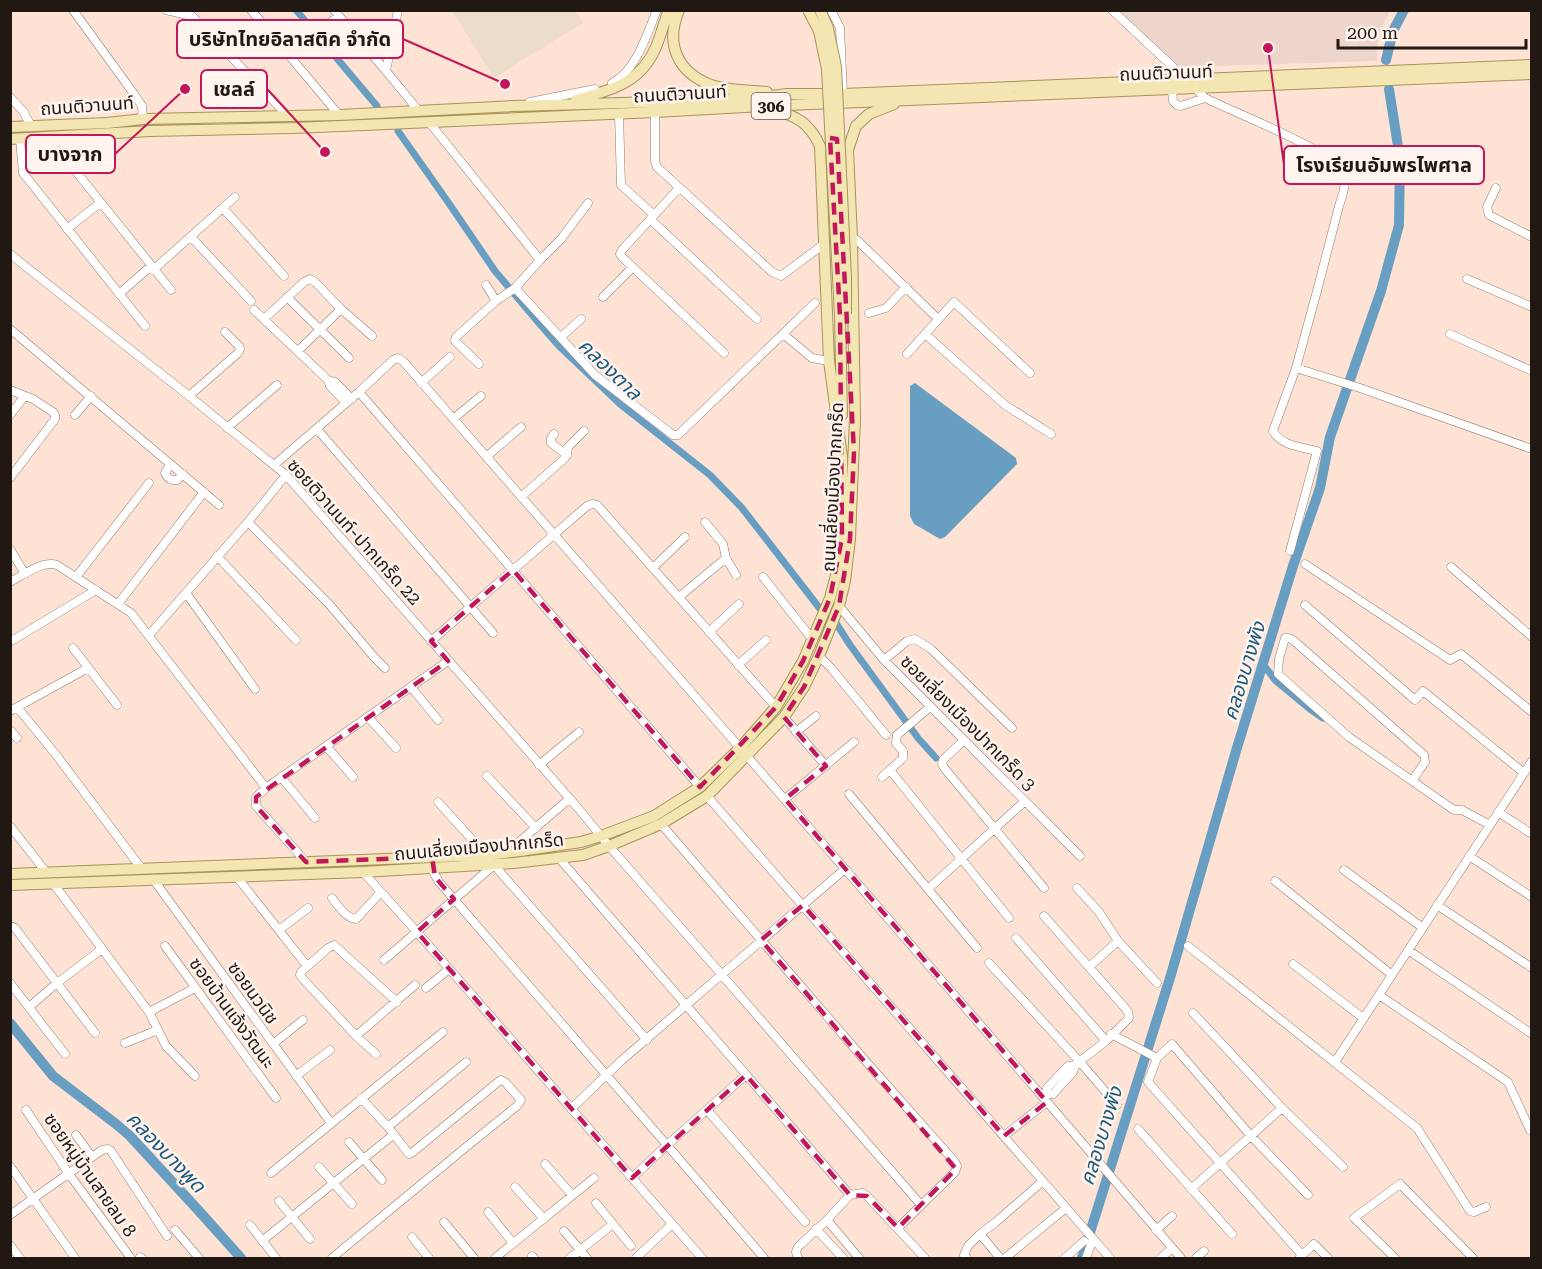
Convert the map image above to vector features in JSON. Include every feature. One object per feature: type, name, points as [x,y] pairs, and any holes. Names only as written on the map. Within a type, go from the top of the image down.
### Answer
[{"type":"main road","points":[[558,105],[614,89],[637,75],[646,65],[655,48],[669,10]]},
{"type":"main road","points":[[679,10],[672,31],[672,42],[686,70],[711,85],[787,94]]},
{"type":"main road","points":[[808,10],[819,31],[827,69],[854,452]]},
{"type":"main road","points":[[820,10],[828,28],[836,67],[846,278],[843,315],[842,458]]},
{"type":"main road","name":"ถนนติวานนท์","points":[[15,139],[150,131],[294,128],[901,101],[1532,64]]},
{"type":"main road","name":"ถนนติวานนท์","points":[[10,127],[143,119],[339,115],[514,106],[756,98],[787,94],[1174,85],[1195,88],[1532,74]]},
{"type":"main road","name":"ถนนเลี่ยงเมืองปากเกร็ด","points":[[10,885],[363,872],[494,865],[583,855],[662,824],[703,791],[783,717],[804,687],[839,606],[845,581],[850,538],[855,418],[848,150],[856,126],[869,114],[901,101]]},
{"type":"main road","points":[[763,106],[799,119],[816,136],[820,146],[824,141],[833,137],[842,142],[849,156]]},
{"type":"main road","name":"ถนนเลี่ยงเมืองปากเกร็ด","points":[[743,752],[776,707],[813,640],[830,598],[842,538],[842,458],[830,361],[820,146]]},
{"type":"main road","name":"ถนนเลี่ยงเมืองปากเกร็ด","points":[[10,873],[502,854],[581,842],[601,836],[654,816],[703,791]]},
{"type":"street","points":[[73,10],[142,106],[143,119]]},
{"type":"street","points":[[165,10],[192,16],[288,116]]},
{"type":"street","points":[[251,10],[339,115]]},
{"type":"street","points":[[386,71],[398,10]]},
{"type":"street","points":[[514,106],[588,91],[619,80],[634,62],[657,10]]},
{"type":"street","points":[[831,10],[840,28],[843,94]]},
{"type":"street","points":[[1112,10],[1173,67],[1173,101],[1177,105],[1205,98]]},
{"type":"street","points":[[328,24],[337,13],[418,110]]},
{"type":"street","points":[[1195,88],[1205,98],[1312,148],[1338,163],[1344,173],[1344,193],[1296,368],[1273,431],[1275,436],[1285,442],[1317,451],[1290,551]]},
{"type":"street","points":[[10,97],[23,111],[31,126]]},
{"type":"street","points":[[655,112],[656,164],[679,188],[772,272],[781,276],[824,244]]},
{"type":"street","points":[[619,114],[621,185],[757,319]]},
{"type":"street","points":[[429,122],[540,260]]},
{"type":"street","points":[[70,136],[71,163],[74,169],[171,290]]},
{"type":"street","points":[[15,139],[23,173],[145,326]]},
{"type":"street","points":[[679,188],[620,254],[724,353]]},
{"type":"street","points":[[1496,188],[1487,207],[1489,214],[1532,237]]},
{"type":"street","points":[[119,294],[191,237],[235,197]]},
{"type":"street","points":[[68,229],[100,203]]},
{"type":"street","points":[[479,364],[455,341],[456,337],[496,301],[514,289],[561,239],[588,203]]},
{"type":"street","points":[[223,208],[284,276]]},
{"type":"street","points":[[191,237],[264,319],[328,380],[330,386],[349,401]]},
{"type":"street","points":[[852,239],[857,240],[938,319]]},
{"type":"street","name":"ซอยติวานนท์-ปากเกร็ด 22","points":[[10,254],[286,475],[921,1205]]},
{"type":"street","points":[[603,297],[633,267]]},
{"type":"street","points":[[264,319],[310,279],[372,336]]},
{"type":"street","points":[[1467,279],[1532,307]]},
{"type":"street","points":[[486,285],[496,301]]},
{"type":"street","points":[[869,313],[886,308],[906,287]]},
{"type":"street","points":[[514,289],[594,375],[673,435],[681,434],[815,303]]},
{"type":"street","points":[[287,297],[349,358]]},
{"type":"street","points":[[907,354],[952,303],[956,303],[1030,373]]},
{"type":"street","points":[[298,351],[341,309]]},
{"type":"street","points":[[561,337],[581,319]]},
{"type":"street","points":[[10,329],[219,505]]},
{"type":"street","points":[[189,396],[238,353],[239,346],[225,332]]},
{"type":"street","points":[[783,334],[812,358],[830,361]]},
{"type":"street","points":[[925,334],[1005,405],[1051,434]]},
{"type":"street","points":[[1450,334],[1532,371]]},
{"type":"street","points":[[421,382],[450,357]]},
{"type":"street","points":[[274,465],[393,360],[398,358],[403,361],[1045,1097],[1181,1258]]},
{"type":"street","points":[[1296,368],[1360,388],[1532,449]]},
{"type":"street","points":[[227,428],[277,385]]},
{"type":"street","points":[[10,390],[33,399],[55,415],[55,419],[10,478]]},
{"type":"street","points":[[359,392],[1110,1258]]},
{"type":"street","points":[[10,415],[24,396]]},
{"type":"street","points":[[75,415],[91,396]]},
{"type":"street","points":[[453,420],[482,396]]},
{"type":"street","points":[[486,457],[521,428]]},
{"type":"street","points":[[317,429],[493,633]]},
{"type":"street","points":[[521,497],[564,459],[568,447],[584,431]]},
{"type":"street","points":[[554,434],[551,443],[567,455]]},
{"type":"street","points":[[170,464],[166,470],[166,476],[174,481],[183,474]]},
{"type":"street","points":[[149,635],[286,475]]},
{"type":"street","points":[[76,577],[149,483]]},
{"type":"street","points":[[118,604],[204,492]]},
{"type":"street","points":[[431,641],[587,506],[597,505],[776,707]]},
{"type":"street","points":[[248,522],[329,604],[385,668]]},
{"type":"street","points":[[705,522],[723,544],[726,558],[736,574]]},
{"type":"street","points":[[653,568],[685,537]]},
{"type":"street","points":[[10,549],[25,574]]},
{"type":"street","points":[[217,556],[296,640]]},
{"type":"street","points":[[678,597],[726,558]]},
{"type":"street","points":[[10,582],[51,563],[131,612],[266,788]]},
{"type":"street","points":[[1305,564],[1450,660],[1461,654],[1532,712]]},
{"type":"street","points":[[1451,567],[1532,637]]},
{"type":"street","points":[[763,578],[813,640]]},
{"type":"street","points":[[10,640],[96,590]]},
{"type":"street","points":[[186,593],[255,689]]},
{"type":"street","points":[[710,632],[739,604]]},
{"type":"street","points":[[1305,605],[1415,700],[1423,691],[1528,768],[1335,1062]]},
{"type":"street","name":"ซอยเลี่ยงเมืองปากเกร็ด 3","points":[[839,606],[884,660],[1080,856]]},
{"type":"street","points":[[1412,781],[1425,762],[1424,755],[1293,640],[1285,638],[1279,659],[1278,674],[1349,737],[1412,781],[1454,810],[1462,810],[1490,825]]},
{"type":"street","points":[[884,660],[907,641],[915,639],[931,649],[1012,728]]},
{"type":"street","points":[[738,665],[766,640]]},
{"type":"street","points":[[73,648],[117,705]]},
{"type":"street","points":[[819,656],[886,735]]},
{"type":"street","points":[[306,862],[256,806],[256,797],[281,777],[448,661]]},
{"type":"street","points":[[88,668],[14,709],[57,756],[141,868]]},
{"type":"street","points":[[411,687],[438,720]]},
{"type":"street","points":[[882,777],[901,761],[904,755],[896,743],[897,735],[930,707]]},
{"type":"street","points":[[796,732],[816,716]]},
{"type":"street","points":[[368,717],[396,748]]},
{"type":"street","points":[[783,717],[826,766]]},
{"type":"street","points":[[10,730],[17,738]]},
{"type":"street","points":[[539,765],[579,732]]},
{"type":"street","points":[[963,740],[943,760],[942,764],[1044,888]]},
{"type":"street","points":[[785,799],[854,742]]},
{"type":"street","points":[[326,746],[353,777]]},
{"type":"street","points":[[890,771],[1009,918]]},
{"type":"street","points":[[487,776],[536,828]]},
{"type":"street","points":[[281,777],[315,818]]},
{"type":"street","points":[[849,794],[977,948]]},
{"type":"street","points":[[519,842],[569,799]]},
{"type":"street","points":[[928,889],[1025,801]]},
{"type":"street","points":[[438,802],[486,855]]},
{"type":"street","points":[[1498,812],[1532,834]]},
{"type":"street","points":[[662,824],[955,1162],[957,1166],[955,1172],[898,1228]]},
{"type":"street","points":[[10,826],[46,872]]},
{"type":"street","points":[[1469,856],[1532,897]]},
{"type":"street","points":[[558,857],[850,1195]]},
{"type":"street","points":[[384,960],[494,865],[646,1040]]},
{"type":"street","points":[[433,868],[435,877],[764,1258]]},
{"type":"street","points":[[571,1109],[606,1075],[845,869]]},
{"type":"street","points":[[1344,870],[1423,928]]},
{"type":"street","points":[[363,872],[702,1258]]},
{"type":"street","points":[[237,877],[307,966]]},
{"type":"street","name":"ซอยนวนิช","points":[[153,879],[331,1123]]},
{"type":"street","points":[[1275,881],[1392,975]]},
{"type":"street","points":[[53,883],[149,1012],[166,1046],[195,1076]]},
{"type":"street","points":[[1077,888],[1099,912],[1118,941],[1157,983]]},
{"type":"street","points":[[332,898],[347,916],[356,919],[381,892]]},
{"type":"street","points":[[1437,905],[1532,968]]},
{"type":"street","points":[[279,930],[308,908]]},
{"type":"street","points":[[1004,1136],[1045,1097],[1053,1094],[1073,1072],[1077,1063],[1129,1018],[1128,1012],[1044,916]]},
{"type":"street","points":[[10,926],[15,928],[95,1033]]},
{"type":"street","points":[[1016,938],[1108,1037],[1157,1058]]},
{"type":"street","points":[[1089,967],[1118,941]]},
{"type":"street","points":[[376,1054],[303,979],[301,972],[334,945],[397,1002]]},
{"type":"street","name":"ซอยบ้านแจ้งวัฒนะ","points":[[165,946],[276,1098]]},
{"type":"street","points":[[1188,946],[1417,1128],[1470,1211],[1474,1212],[1486,1206]]},
{"type":"street","points":[[29,1008],[57,983],[102,949]]},
{"type":"street","points":[[1408,950],[1532,1034]]},
{"type":"street","points":[[989,963],[1077,1063],[1118,1105]]},
{"type":"street","points":[[1293,964],[1363,1018]]},
{"type":"street","points":[[426,988],[449,969]]},
{"type":"street","points":[[10,983],[65,1054]]},
{"type":"street","points":[[356,1036],[415,985]]},
{"type":"street","points":[[149,1012],[195,988]]},
{"type":"street","points":[[1379,995],[1508,1082],[1530,1130]]},
{"type":"street","points":[[1193,1013],[1282,1108],[1343,1167]]},
{"type":"street","points":[[273,1044],[303,1020]]},
{"type":"street","points":[[125,1043],[158,1030]]},
{"type":"street","points":[[270,1173],[443,1032]]},
{"type":"street","points":[[1308,1195],[1251,1136],[1172,1044],[1157,1058],[1148,1082],[1301,1257],[1314,1244],[1328,1258]]},
{"type":"street","points":[[296,1076],[330,1050]]},
{"type":"street","points":[[387,1127],[466,1062]]},
{"type":"street","points":[[632,1178],[746,1075]]},
{"type":"street","points":[[332,1258],[517,1106],[521,1100],[501,1080],[409,1154],[361,1098]]},
{"type":"street","points":[[1191,1189],[1282,1108]]},
{"type":"street","name":"ซอยหมู่บ้านสายลม 8","points":[[26,1110],[129,1257]]},
{"type":"street","points":[[707,1110],[804,1222]]},
{"type":"street","points":[[1138,1129],[1232,1234]]},
{"type":"street","points":[[76,1135],[92,1157]]},
{"type":"street","points":[[262,1241],[393,1135]]},
{"type":"street","points":[[349,1142],[382,1180]]},
{"type":"street","points":[[10,1215],[105,1149],[111,1151],[167,1236]]},
{"type":"street","points":[[545,1164],[572,1195]]},
{"type":"street","points":[[10,1166],[75,1258]]},
{"type":"street","points":[[319,1167],[352,1204]]},
{"type":"street","points":[[495,1258],[594,1178]]},
{"type":"street","points":[[967,1258],[964,1255],[966,1249],[980,1234],[1043,1181]]},
{"type":"street","points":[[1395,1258],[1354,1218],[1400,1184],[1473,1258]]},
{"type":"street","points":[[515,1187],[544,1219]]},
{"type":"street","points":[[798,1258],[796,1252],[798,1247],[850,1195],[862,1193],[925,1258]]},
{"type":"street","points":[[279,1202],[310,1239]]},
{"type":"street","points":[[596,1203],[632,1246]]},
{"type":"street","points":[[1005,1258],[1066,1208]]},
{"type":"street","points":[[488,1212],[513,1243]]},
{"type":"street","points":[[1156,1230],[1172,1216]]},
{"type":"street","points":[[827,1220],[859,1258]]},
{"type":"street","points":[[444,1222],[474,1258]]},
{"type":"street","points":[[570,1258],[613,1224]]},
{"type":"street","points":[[636,1258],[672,1224]]},
{"type":"street","points":[[250,1225],[276,1258]]},
{"type":"street","points":[[816,1229],[843,1258]]},
{"type":"street","points":[[175,1230],[199,1258]]},
{"type":"street","points":[[564,1231],[587,1258]]},
{"type":"street","points":[[980,1234],[1000,1258]]},
{"type":"street","points":[[412,1238],[429,1258]]},
{"type":"street","points":[[1086,1258],[1093,1239]]},
{"type":"street","points":[[1065,1258],[1084,1241]]},
{"type":"street","points":[[10,1245],[20,1258]]},
{"type":"street","points":[[1161,1258],[1172,1248]]},
{"type":"street","points":[[1196,1258],[1204,1251]]},
{"type":"highlighted area","points":[[830,138],[837,139],[854,452],[850,539],[839,606],[804,687],[784,717],[826,766],[785,799],[1047,1102],[1004,1136],[803,905],[761,940],[956,1169],[898,1228],[867,1196],[850,1195],[746,1075],[632,1178],[417,932],[454,899],[435,877],[432,857],[306,862],[256,806],[256,797],[448,661],[431,641],[513,570],[700,787],[776,707],[803,661],[830,598],[842,538],[840,316]]},
{"type":"shaded area","points":[[452,11],[575,11],[583,23],[494,78]]},
{"type":"shaded area","points":[[1118,11],[1390,11],[1378,35],[1377,61],[1180,67]]},
{"type":"water","points":[[915,383],[1016,458],[1017,464],[945,537],[940,539],[914,524],[910,516],[910,386]]},
{"type":"waterway","name":"คลองตาล","points":[[296,10],[377,106]]},
{"type":"waterway","name":"คลองบางพัง","points":[[1386,60],[1393,31],[1404,10]]},
{"type":"waterway","name":"คลองบางพัง","points":[[1082,1258],[1170,978],[1293,566],[1320,488],[1330,437],[1381,291],[1399,225],[1400,159],[1389,89]]},
{"type":"waterway","name":"คลองตาล","points":[[398,131],[495,271],[559,346],[620,404],[710,475],[742,508],[821,610]]},
{"type":"waterway","name":"คลองตาล","points":[[836,623],[918,738],[936,758]]},
{"type":"waterway","points":[[1263,664],[1275,680],[1323,718]]},
{"type":"waterway","name":"คลองบางพูด","points":[[10,1023],[53,1076],[130,1136],[241,1258]]},
{"type":"place","name":"โรงเรียนอัมพรไพศาล","points":[[1268,48]]},
{"type":"place","name":"บริษัทไทยอิลาสติค จำกัด","points":[[505,84]]},
{"type":"place","name":"บางจาก","points":[[185,89]]},
{"type":"place","name":"เชลล์","points":[[325,152]]}]
